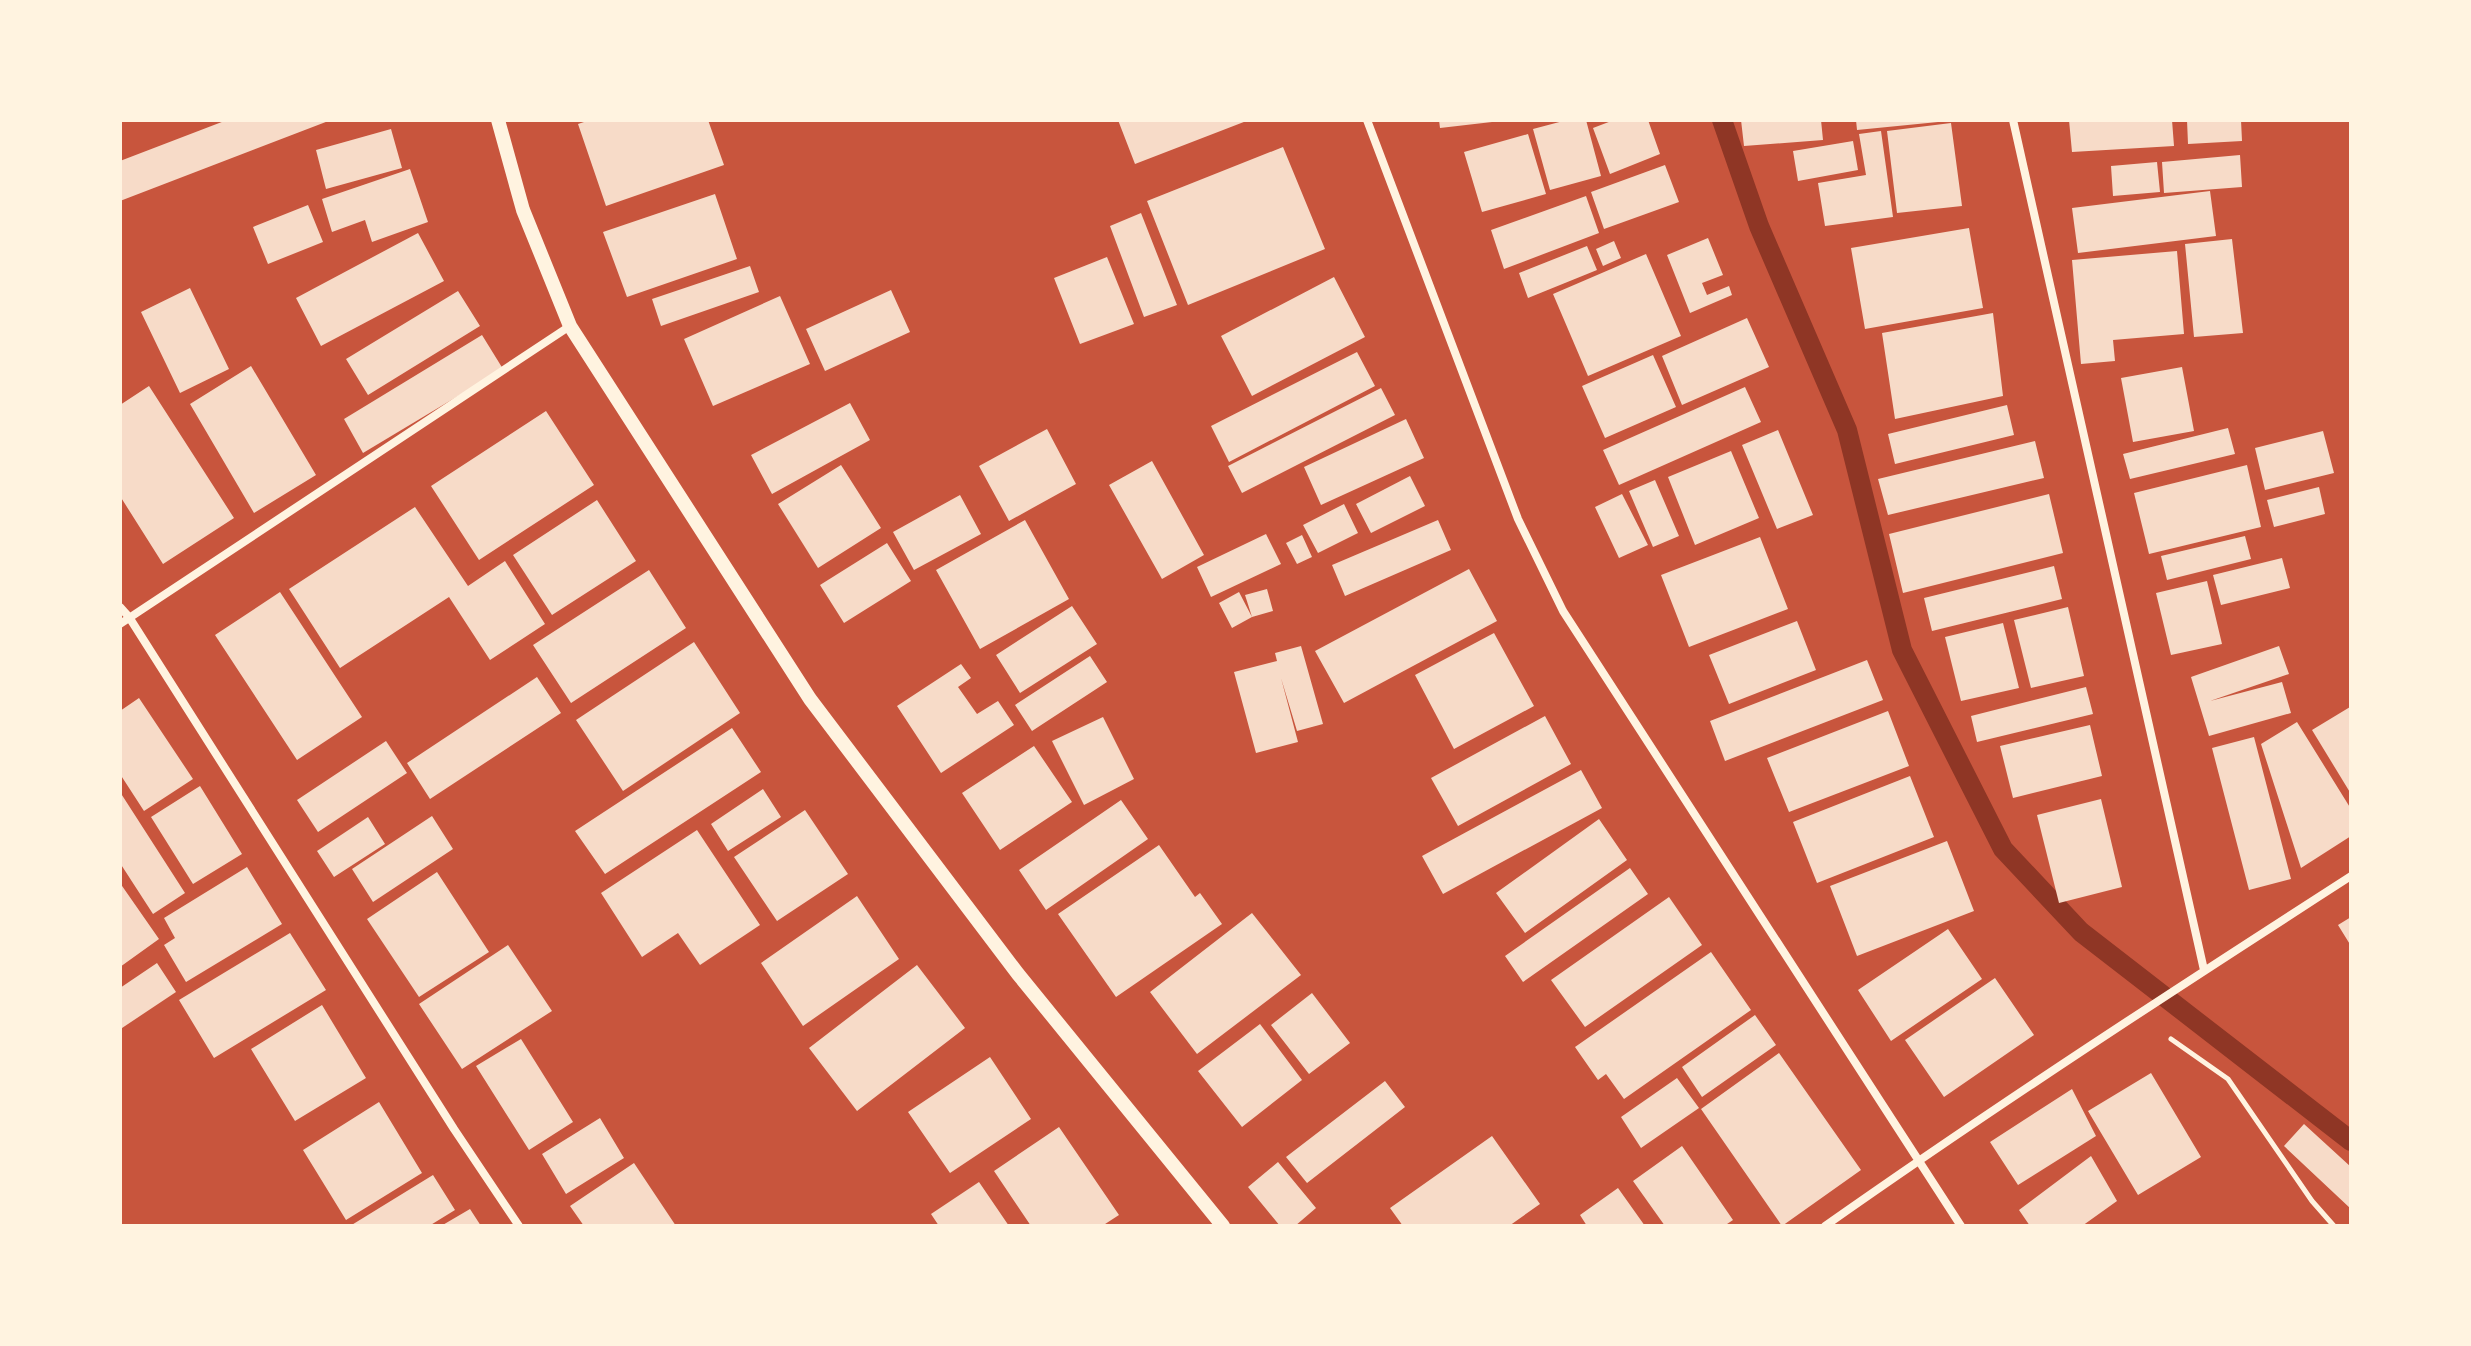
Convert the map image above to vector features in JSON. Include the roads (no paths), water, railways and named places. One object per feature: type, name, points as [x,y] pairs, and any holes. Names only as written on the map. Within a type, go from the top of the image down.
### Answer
[{"type":"street","points":[[498,120],[523,210],[570,326],[810,699],[1018,974],[1223,1226]]},
{"type":"street","points":[[1367,120],[1518,519],[1563,611],[1961,1226]]},
{"type":"street","points":[[2013,120],[2204,970]]},
{"type":"street","points":[[120,624],[570,326]]},
{"type":"street","points":[[120,607],[445,1116],[519,1226]]},
{"type":"street","points":[[1825,1226],[2204,970],[2351,876]]},
{"type":"waterway","points":[[1722,120],[1759,226],[1847,430],[1902,650],[2003,849],[2081,932],[2351,1141]]}]
